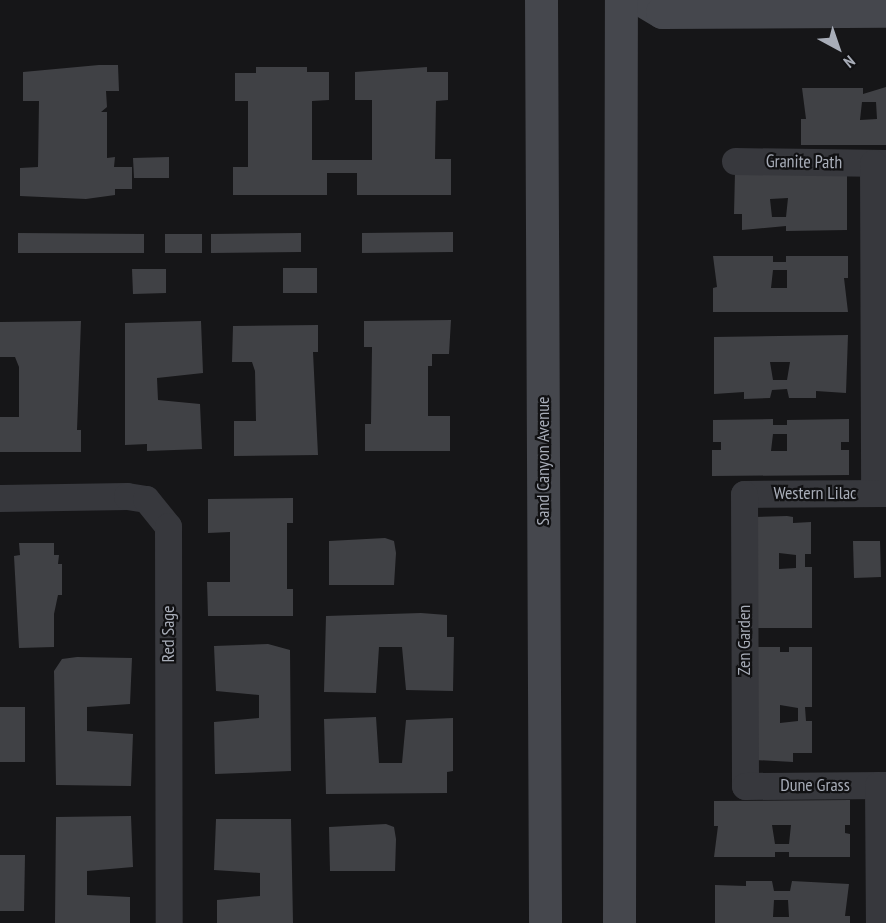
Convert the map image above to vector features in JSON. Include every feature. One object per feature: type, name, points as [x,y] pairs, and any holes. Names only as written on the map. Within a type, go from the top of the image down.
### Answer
[{"type":"main road","name":"Sand Canyon Avenue","points":[[541,0],[545,923]]},
{"type":"main road","points":[[620,923],[621,0]]},
{"type":"main road","points":[[642,0],[662,12],[886,11]]},
{"type":"street","name":"Granite Path","points":[[735,161],[880,163],[880,493]]},
{"type":"street","name":"Western Lilac","points":[[744,494],[880,493]]},
{"type":"street","name":"Zen Garden","points":[[744,494],[745,786]]},
{"type":"street","name":"Red Sage","points":[[0,498],[127,496],[146,499],[168,526],[169,923]]},
{"type":"street","name":"Dune Grass","points":[[745,786],[882,785]]},
{"type":"street","points":[[879,923],[882,785]]},
{"type":"building","points":[[118,65],[119,91],[106,91],[107,107],[101,112],[107,112],[107,158],[115,157],[114,167],[132,167],[132,189],[115,189],[115,195],[86,199],[20,196],[20,168],[38,167],[39,101],[23,101],[23,72]]},
{"type":"building","points":[[256,67],[307,67],[307,72],[329,72],[329,100],[312,101],[312,160],[372,160],[372,100],[355,100],[355,72],[427,67],[427,72],[448,72],[448,100],[436,101],[435,159],[451,159],[451,195],[357,195],[357,173],[327,173],[327,195],[233,195],[233,167],[248,167],[248,101],[235,101],[235,73],[256,73]]},
{"type":"building","points":[[886,87],[886,145],[801,145],[801,119],[806,119],[802,88],[863,88],[863,94]],"holes":[[[862,102],[876,102],[877,119],[860,120]]]},
{"type":"building","points":[[169,157],[169,178],[134,178],[133,158]]},
{"type":"building","points":[[847,171],[847,230],[786,231],[786,226],[742,230],[742,214],[734,214],[735,172]],"holes":[[[788,198],[786,217],[772,217],[770,199]]]},
{"type":"building","points":[[453,232],[453,252],[362,253],[362,233]]},
{"type":"building","points":[[18,233],[144,234],[144,253],[18,253]]},
{"type":"building","points":[[301,233],[301,252],[211,253],[211,234]]},
{"type":"building","points":[[165,234],[202,234],[202,253],[165,253]]},
{"type":"building","points":[[713,256],[773,256],[773,262],[786,262],[786,256],[848,256],[848,278],[844,278],[848,312],[713,312],[713,288],[717,287]],"holes":[[[773,270],[787,270],[787,288],[771,288]]]},
{"type":"building","points":[[283,268],[317,268],[317,293],[283,293]]},
{"type":"building","points":[[132,269],[166,269],[166,293],[133,294]]},
{"type":"building","points":[[451,320],[449,354],[432,354],[432,366],[428,366],[428,416],[450,416],[450,451],[365,451],[365,424],[371,424],[372,347],[364,347],[364,321]]},
{"type":"building","points":[[81,321],[77,430],[81,430],[81,452],[0,452],[0,417],[19,417],[19,367],[15,357],[0,357],[0,322]]},
{"type":"building","points":[[201,321],[203,373],[157,378],[158,400],[200,404],[202,449],[147,451],[147,444],[125,445],[125,323]]},
{"type":"building","points":[[318,325],[318,352],[313,352],[318,455],[234,456],[234,421],[256,421],[255,371],[252,362],[232,362],[233,326]]},
{"type":"building","points":[[848,335],[846,393],[816,391],[816,398],[789,398],[787,389],[772,390],[770,398],[744,399],[744,392],[714,394],[714,337]],"holes":[[[770,362],[790,362],[787,380],[773,380]]]},
{"type":"building","points":[[773,419],[773,425],[787,425],[787,420],[849,419],[849,442],[841,442],[841,450],[849,450],[849,475],[712,476],[712,450],[721,450],[721,442],[713,442],[713,420]],"holes":[[[773,434],[787,434],[787,451],[771,451]]]},
{"type":"building","points":[[293,498],[293,523],[287,523],[287,589],[293,589],[293,616],[208,616],[207,582],[230,582],[230,532],[208,533],[208,499]]},
{"type":"building","points":[[787,516],[793,517],[793,523],[811,522],[811,554],[805,554],[805,567],[812,567],[812,628],[754,628],[753,517]],"holes":[[[779,553],[796,555],[796,568],[779,569]]]},
{"type":"building","points":[[385,538],[394,541],[396,553],[394,585],[329,585],[329,541]]},
{"type":"building","points":[[853,541],[880,541],[881,577],[854,578]]},
{"type":"building","points":[[19,543],[54,543],[54,555],[59,555],[58,564],[62,564],[62,595],[58,595],[54,614],[54,647],[19,648],[14,556],[20,555]]},
{"type":"building","points":[[421,613],[447,615],[447,637],[454,637],[453,691],[406,690],[402,647],[379,647],[376,693],[324,692],[326,616]]},
{"type":"building","points":[[268,644],[290,650],[291,771],[215,774],[214,722],[259,718],[259,695],[216,691],[214,646]]},
{"type":"building","points":[[755,647],[780,647],[780,652],[789,652],[789,647],[812,647],[812,707],[805,707],[806,721],[812,721],[812,753],[793,753],[793,762],[755,760]],"holes":[[[780,705],[798,708],[798,721],[780,723]]]},
{"type":"building","points":[[132,658],[130,704],[87,707],[87,731],[133,734],[131,786],[56,785],[54,671],[62,659]]},
{"type":"building","points":[[0,707],[25,707],[25,762],[0,762]]},
{"type":"building","points":[[376,717],[379,763],[402,763],[406,720],[453,718],[453,771],[447,772],[447,793],[326,794],[324,719]]},
{"type":"building","points":[[850,800],[850,825],[845,825],[845,833],[850,834],[850,857],[789,857],[789,852],[775,852],[775,857],[714,857],[718,826],[714,826],[714,801]],"holes":[[[772,825],[791,825],[789,844],[775,844]]]},
{"type":"building","points":[[131,816],[133,867],[87,871],[87,895],[130,897],[130,923],[55,923],[56,817]]},
{"type":"building","points":[[216,819],[291,819],[293,923],[217,923],[217,900],[260,896],[260,873],[214,870]]},
{"type":"building","points":[[386,824],[394,827],[395,871],[330,871],[329,827]]},
{"type":"building","points":[[0,855],[25,855],[24,911],[0,911]]},
{"type":"building","points":[[746,881],[772,881],[774,891],[790,891],[792,881],[849,884],[845,916],[850,916],[850,923],[715,923],[715,885],[746,886]],"holes":[[[774,900],[788,900],[789,917],[773,917]]]}]
